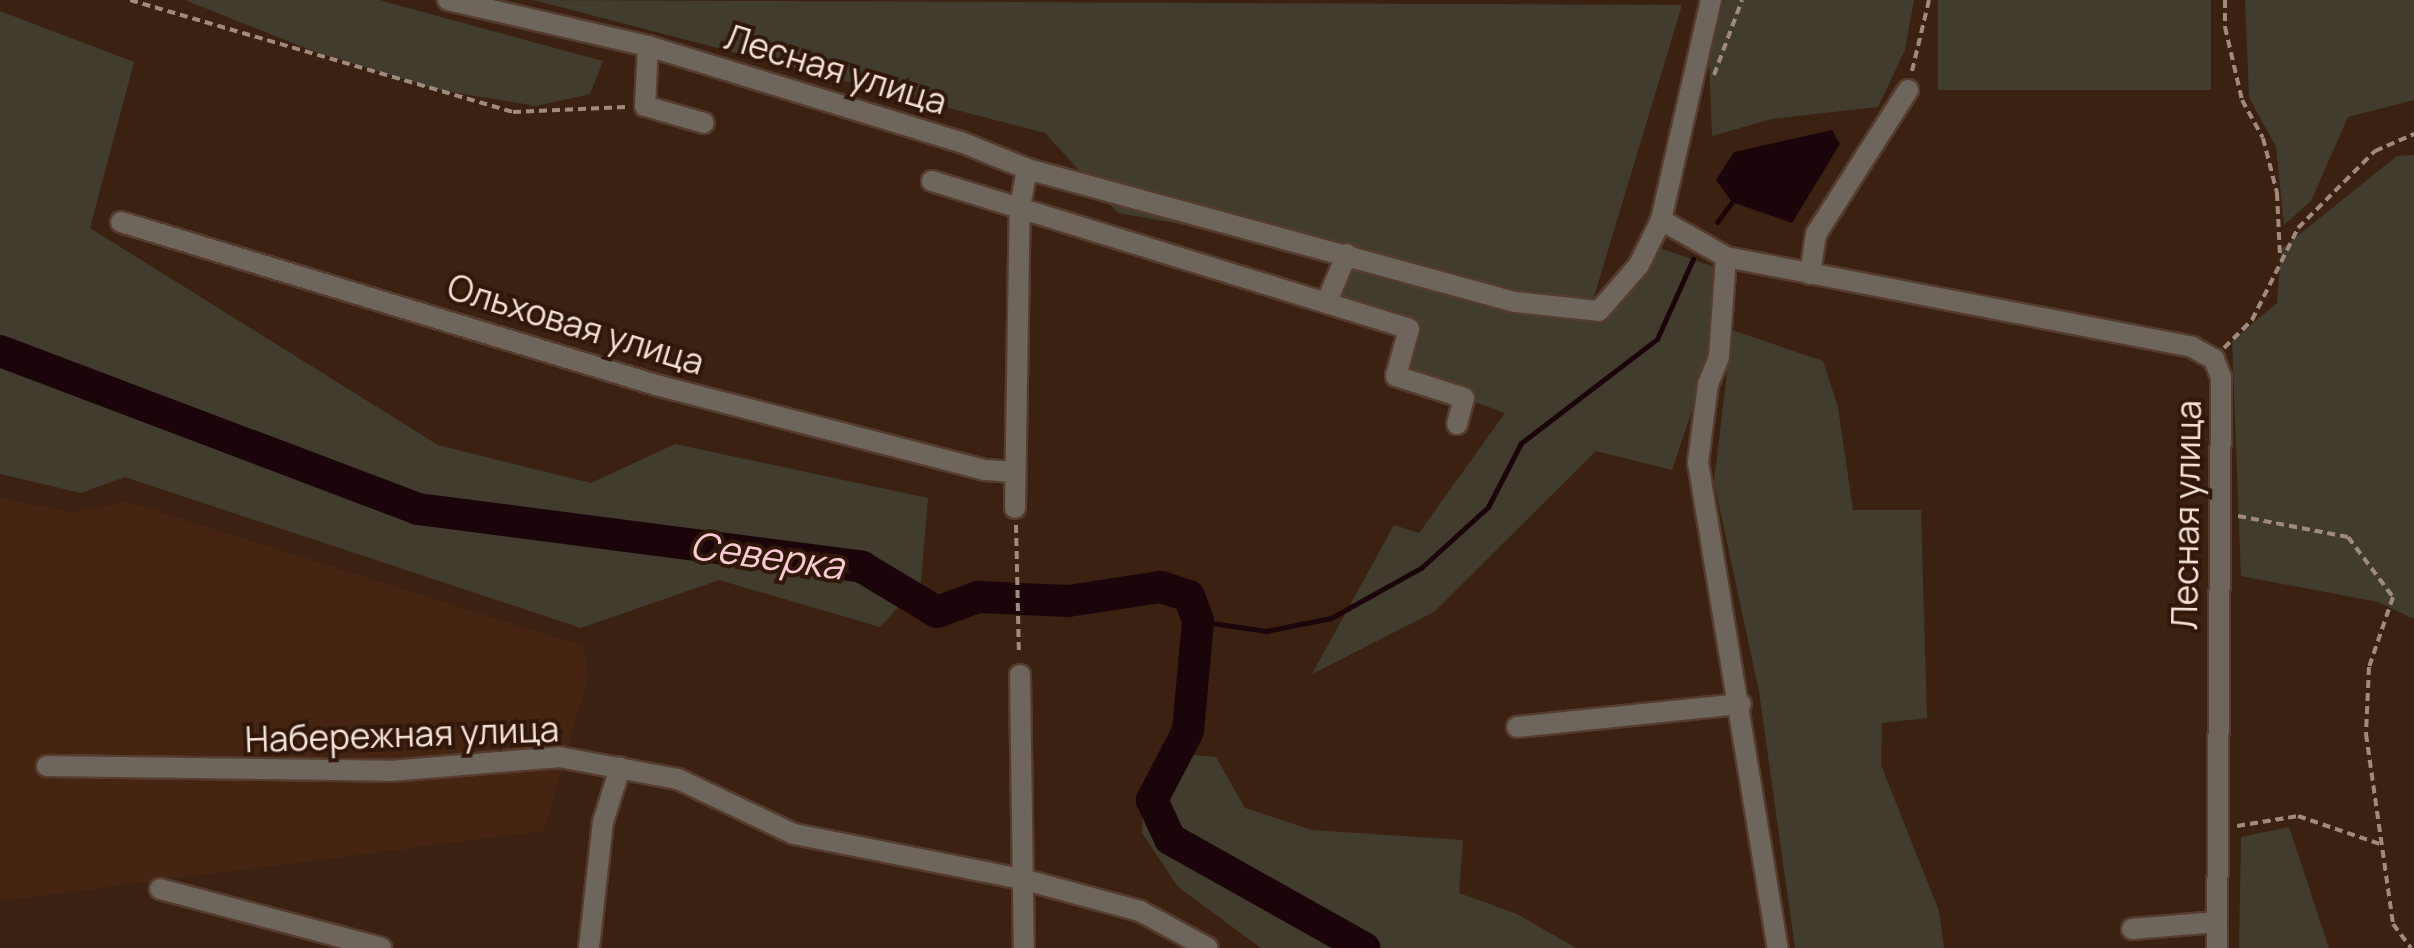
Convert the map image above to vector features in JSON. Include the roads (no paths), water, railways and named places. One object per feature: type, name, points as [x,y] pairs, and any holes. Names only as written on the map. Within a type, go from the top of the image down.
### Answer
[{"type":"street","name":"Лесная улица","points":[[448,0],[648,46],[961,142],[1027,169],[1515,302],[1599,311],[1639,265],[1661,220],[1726,257],[2192,348],[2214,358],[2221,377],[2216,948]]},
{"type":"street","points":[[1661,220],[1711,0]]},
{"type":"street","points":[[648,46],[646,106],[704,123]]},
{"type":"street","points":[[1810,274],[1816,234],[1908,90]]},
{"type":"street","points":[[1014,508],[1020,206],[1027,169]]},
{"type":"street","points":[[932,180],[1328,300],[1409,329],[1396,376],[1464,398],[1457,424]]},
{"type":"street","name":"Ольховая улица","points":[[121,222],[656,385],[985,470],[1015,472]]},
{"type":"street","points":[[1328,300],[1348,254]]},
{"type":"street","points":[[1726,257],[1725,311],[1698,462],[1741,704],[1778,948]]},
{"type":"street","points":[[1020,675],[1024,948]]},
{"type":"street","points":[[1516,727],[1741,704]]},
{"type":"street","name":"Набережная улица","points":[[47,766],[390,771],[560,757],[678,779],[794,834],[1022,878],[1140,911],[1208,948]]},
{"type":"street","points":[[589,948],[603,822],[620,768]]},
{"type":"street","points":[[160,889],[381,948]]},
{"type":"street","points":[[2132,929],[2217,922]]},
{"type":"waterway","points":[[1717,222],[1732,202]]},
{"type":"waterway","points":[[1198,621],[1266,631],[1331,618],[1421,568],[1488,507],[1521,443],[1657,339],[1693,259]]},
{"type":"waterway","name":"Северка","points":[[0,351],[418,509],[862,567],[937,612],[978,597],[1068,601],[1161,587],[1189,596],[1198,621],[1188,731],[1152,800],[1170,839],[1364,948]]}]
